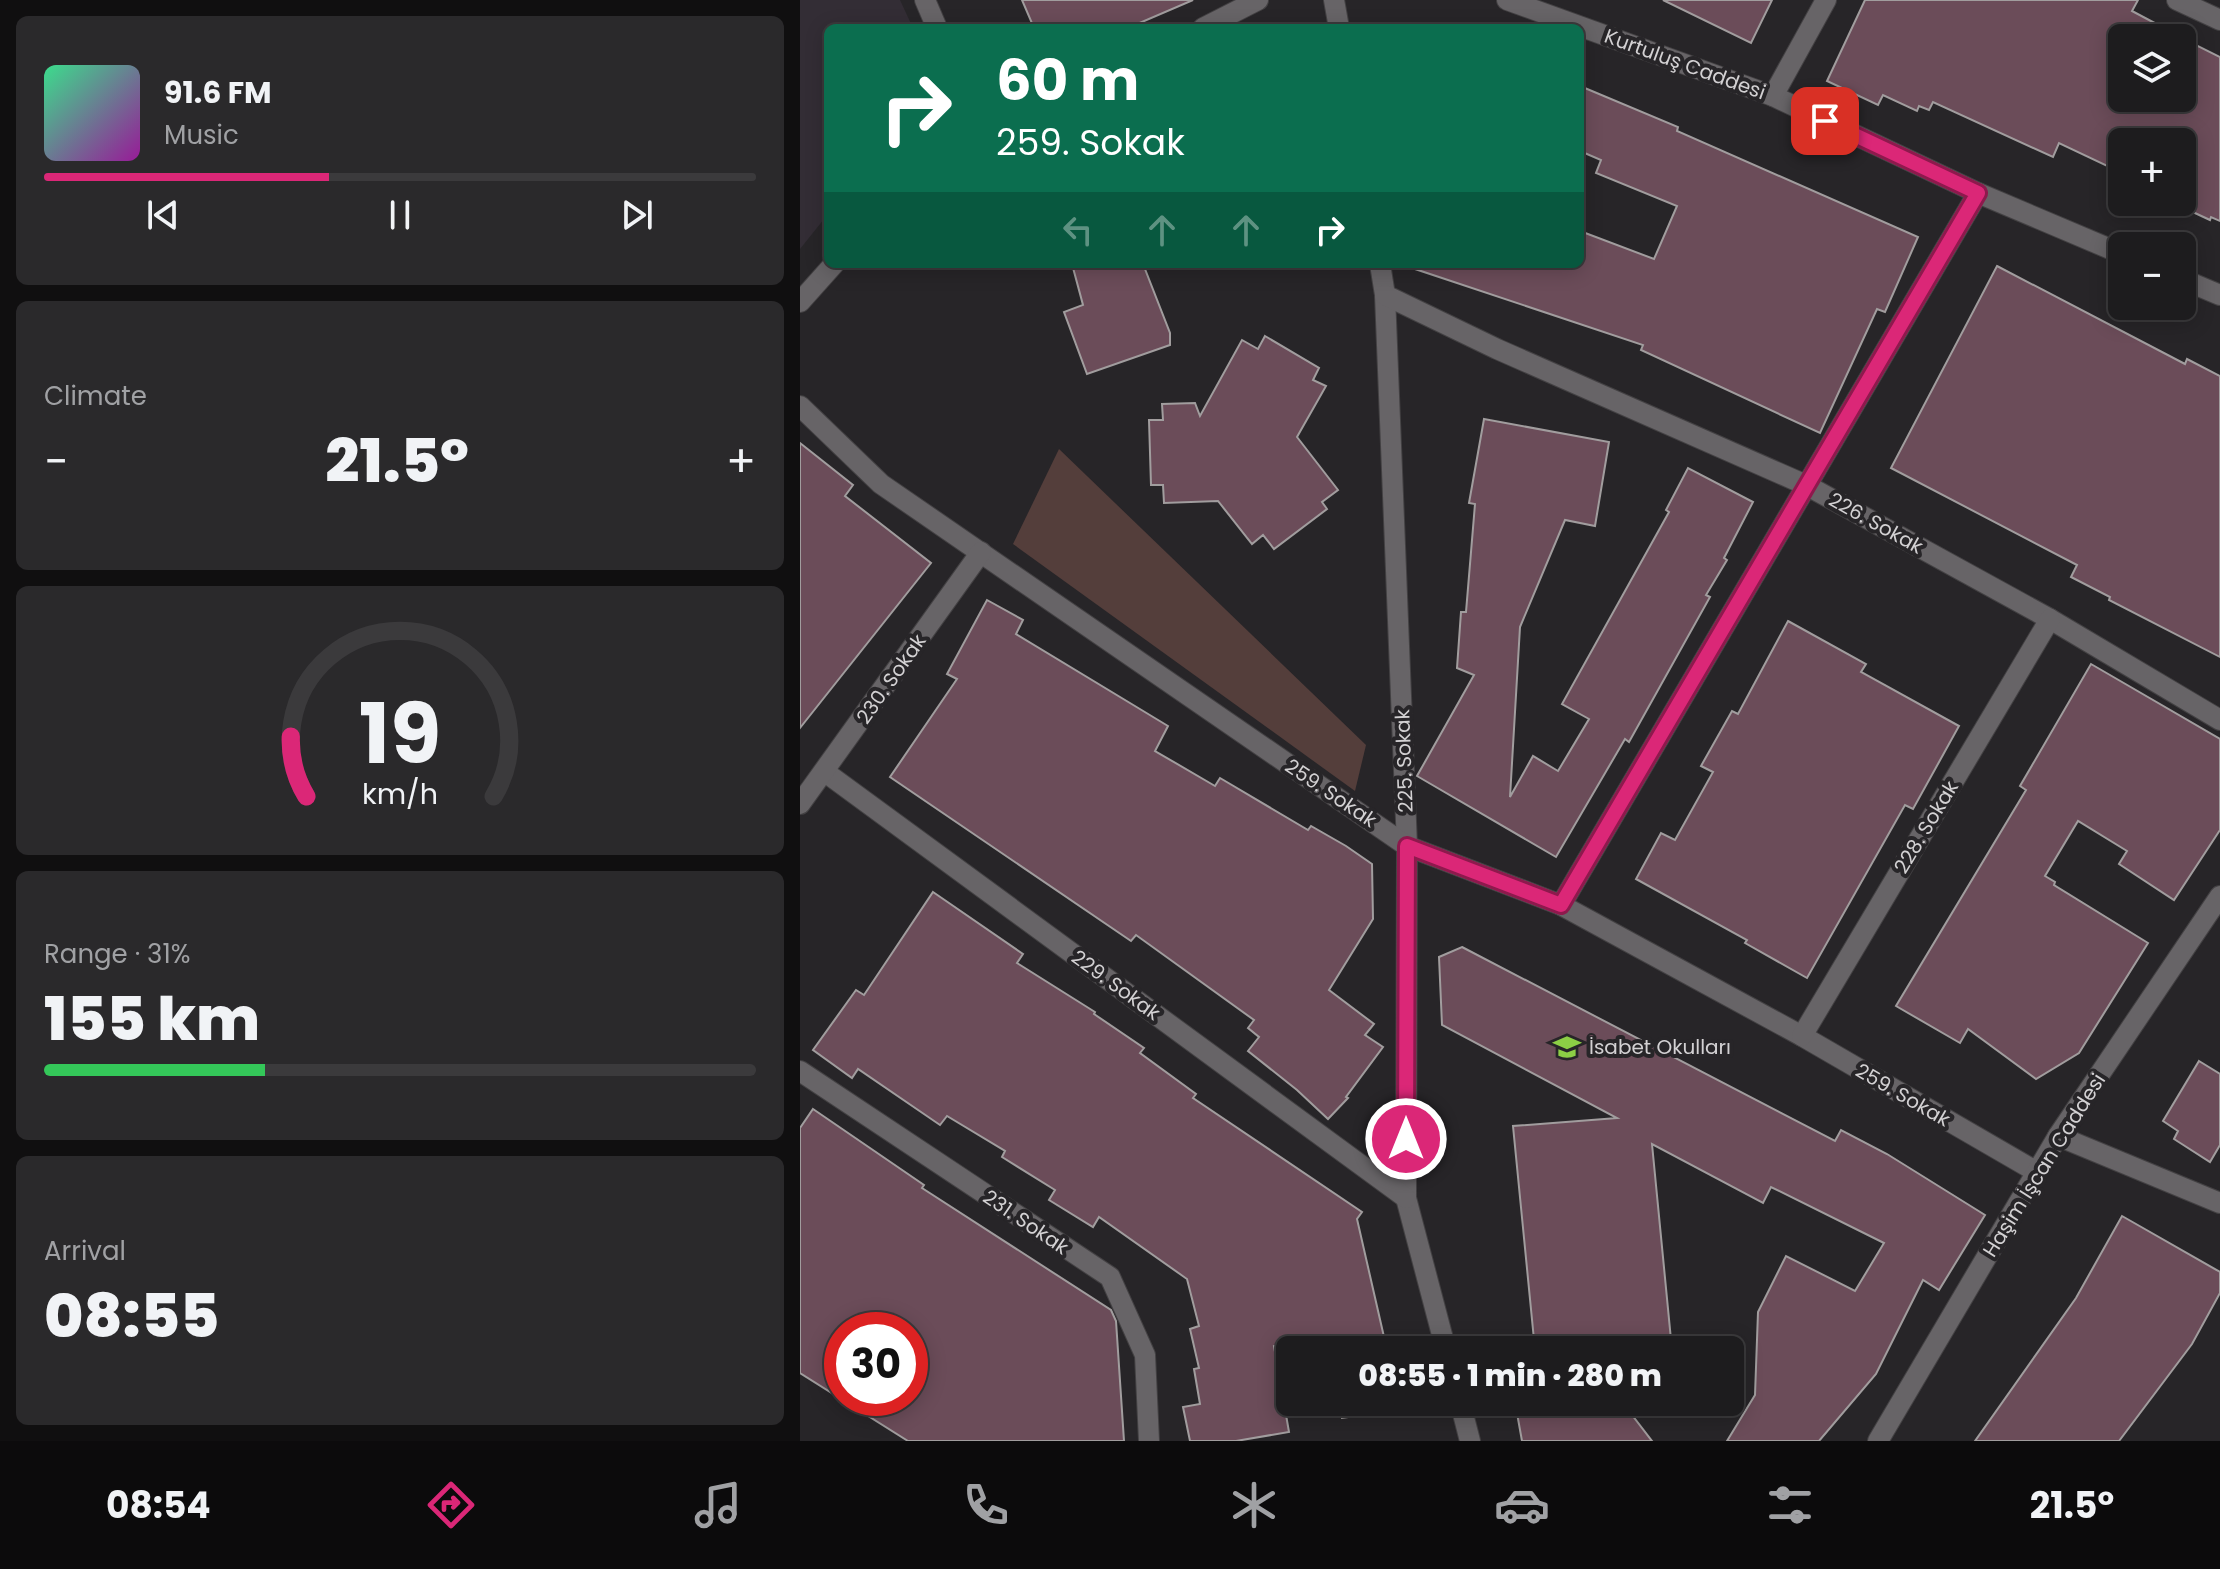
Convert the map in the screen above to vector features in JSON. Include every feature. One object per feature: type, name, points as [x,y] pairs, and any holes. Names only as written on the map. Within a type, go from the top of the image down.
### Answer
[{"type":"street","points":[[925,0],[935,24]]},
{"type":"street","points":[[1211,24],[1258,0]]},
{"type":"street","points":[[1334,0],[1338,24]]},
{"type":"street","name":"Kurtuluş Caddesi","points":[[1507,0],[1574,24]]},
{"type":"street","points":[[1773,96],[1826,0]]},
{"type":"street","points":[[2177,0],[2220,20]]},
{"type":"street","name":"Kurtuluş Caddesi","points":[[1584,28],[1773,96],[1978,193],[2108,248]]},
{"type":"street","points":[[1561,905],[1978,193]]},
{"type":"street","points":[[800,302],[830,268]]},
{"type":"street","name":"225. Sokak","points":[[1381,268],[1385,295],[1407,846],[1406,1198],[1442,1336]]},
{"type":"street","points":[[2196,285],[2220,295]]},
{"type":"street","name":"226. Sokak","points":[[1385,295],[1497,349],[1806,485],[2050,619],[2220,720]]},
{"type":"street","name":"259. Sokak","points":[[800,406],[881,484],[1407,846],[1561,905],[1802,1036],[2037,1172]]},
{"type":"street","name":"230. Sokak","points":[[800,804],[981,552]]},
{"type":"street","name":"228. Sokak","points":[[1802,1036],[2050,619]]},
{"type":"street","name":"229. Sokak","points":[[825,772],[1406,1198]]},
{"type":"street","name":"Haşim İşcan Caddesi","points":[[1878,1441],[2058,1136],[2220,896]]},
{"type":"street","name":"231. Sokak","points":[[800,1071],[1110,1277],[1145,1355],[1149,1441]]},
{"type":"street","points":[[2058,1136],[2220,1203]]},
{"type":"street","points":[[1463,1416],[1469,1441]]},
{"type":"shaded area","points":[[800,0],[900,0],[911,24],[824,24],[824,219],[800,249]]},
{"type":"shaded area","points":[[1059,449],[1366,745],[1355,791],[1013,544]]},
{"type":"building","points":[[1022,0],[1193,0],[1137,24],[1032,24]]},
{"type":"building","points":[[1663,0],[1772,0],[1751,43]]},
{"type":"building","points":[[1865,0],[2138,0],[2132,11],[2157,24],[2108,24],[2108,112],[2196,112],[2196,45],[2220,57],[2220,221],[2196,214],[2196,128],[2108,128],[2108,166],[2059,143],[2053,157],[1933,102],[1929,110],[1919,106],[1917,111],[1883,95],[1878,105],[1827,81]]},
{"type":"building","points":[[1584,88],[1678,127],[1677,131],[1918,237],[1885,312],[1877,309],[1820,433],[1641,350],[1643,345],[1415,269],[1584,268],[1584,233],[1654,259],[1677,206],[1596,173],[1601,160],[1584,153]]},
{"type":"building","points":[[1997,266],[2185,364],[2187,359],[2220,376],[2220,657],[2071,577],[2077,565],[1891,468]]},
{"type":"building","points":[[1073,268],[1145,268],[1170,333],[1170,345],[1087,374],[1064,312],[1083,305]]},
{"type":"building","points":[[1265,336],[1319,368],[1313,380],[1326,386],[1297,437],[1338,490],[1322,502],[1327,509],[1274,549],[1263,535],[1252,544],[1218,501],[1164,503],[1163,485],[1151,485],[1149,420],[1163,420],[1162,404],[1195,403],[1200,416],[1242,340],[1258,349]]},
{"type":"building","points":[[1484,419],[1609,442],[1595,526],[1565,520],[1520,627],[1510,797],[1533,756],[1558,771],[1589,719],[1562,704],[1669,512],[1666,510],[1688,468],[1753,502],[1724,558],[1727,560],[1706,595],[1710,597],[1629,742],[1625,739],[1556,857],[1417,776],[1474,675],[1457,668],[1461,612],[1466,612],[1475,504],[1469,503]]},
{"type":"building","points":[[800,443],[853,485],[845,496],[931,563],[800,728]]},
{"type":"building","points":[[987,600],[1023,620],[1016,634],[1168,726],[1155,751],[1215,786],[1220,778],[1308,830],[1311,826],[1372,864],[1373,919],[1329,990],[1374,1024],[1365,1035],[1383,1047],[1348,1098],[1328,1119],[1248,1051],[1259,1037],[1248,1028],[1254,1020],[1136,935],[1131,941],[890,777],[957,679],[947,674]]},
{"type":"building","points":[[1788,621],[1866,664],[1861,672],[1959,726],[1913,809],[1905,805],[1807,978],[1745,943],[1747,940],[1636,879],[1661,833],[1675,840],[1713,772],[1701,766],[1732,711],[1738,714]]},
{"type":"building","points":[[2091,664],[2220,739],[2220,830],[2174,900],[2119,864],[2127,851],[2078,821],[2045,876],[2055,882],[2054,885],[2148,943],[2079,1053],[2036,1079],[1968,1029],[1960,1043],[1896,1006],[2026,790],[2020,786]]},
{"type":"building","points":[[933,892],[1023,954],[1017,963],[1095,1012],[1144,1048],[1140,1053],[1196,1094],[1193,1098],[1362,1212],[1357,1219],[1384,1336],[1276,1336],[1276,1416],[1286,1416],[1289,1432],[1236,1441],[1190,1441],[1183,1407],[1200,1404],[1194,1369],[1199,1368],[1190,1329],[1199,1326],[1187,1279],[1099,1217],[1093,1227],[1049,1200],[1055,1190],[1002,1157],[1005,1151],[947,1116],[940,1125],[858,1069],[852,1078],[813,1050],[856,990],[864,995]]},
{"type":"building","points":[[1462,947],[1835,1141],[1841,1130],[1887,1154],[1985,1215],[1939,1290],[1923,1280],[1876,1374],[1819,1441],[1727,1441],[1755,1395],[1758,1312],[1786,1256],[1855,1291],[1884,1243],[1771,1187],[1763,1203],[1652,1144],[1671,1336],[1534,1336],[1513,1126],[1617,1118],[1442,1025],[1439,957]]},
{"type":"building","points":[[2199,1061],[2220,1074],[2220,1145],[2210,1162],[2174,1139],[2178,1131],[2163,1121]]},
{"type":"building","points":[[813,1109],[924,1185],[922,1188],[1111,1310],[1116,1321],[1124,1441],[908,1441],[868,1416],[928,1416],[928,1312],[824,1312],[824,1388],[800,1373],[800,1128]]},
{"type":"building","points":[[2122,1216],[2220,1272],[2220,1293],[2192,1344],[2119,1441],[1975,1441],[2076,1298]]},
{"type":"building","points":[[1518,1416],[1633,1416],[1652,1441],[1522,1441]]},
{"type":"place","name":"İsabet Okulları","points":[[1567,1047]]},
{"type":"route","points":[[1406,1139],[1407,846],[1561,905],[1978,193],[1825,121]]}]
